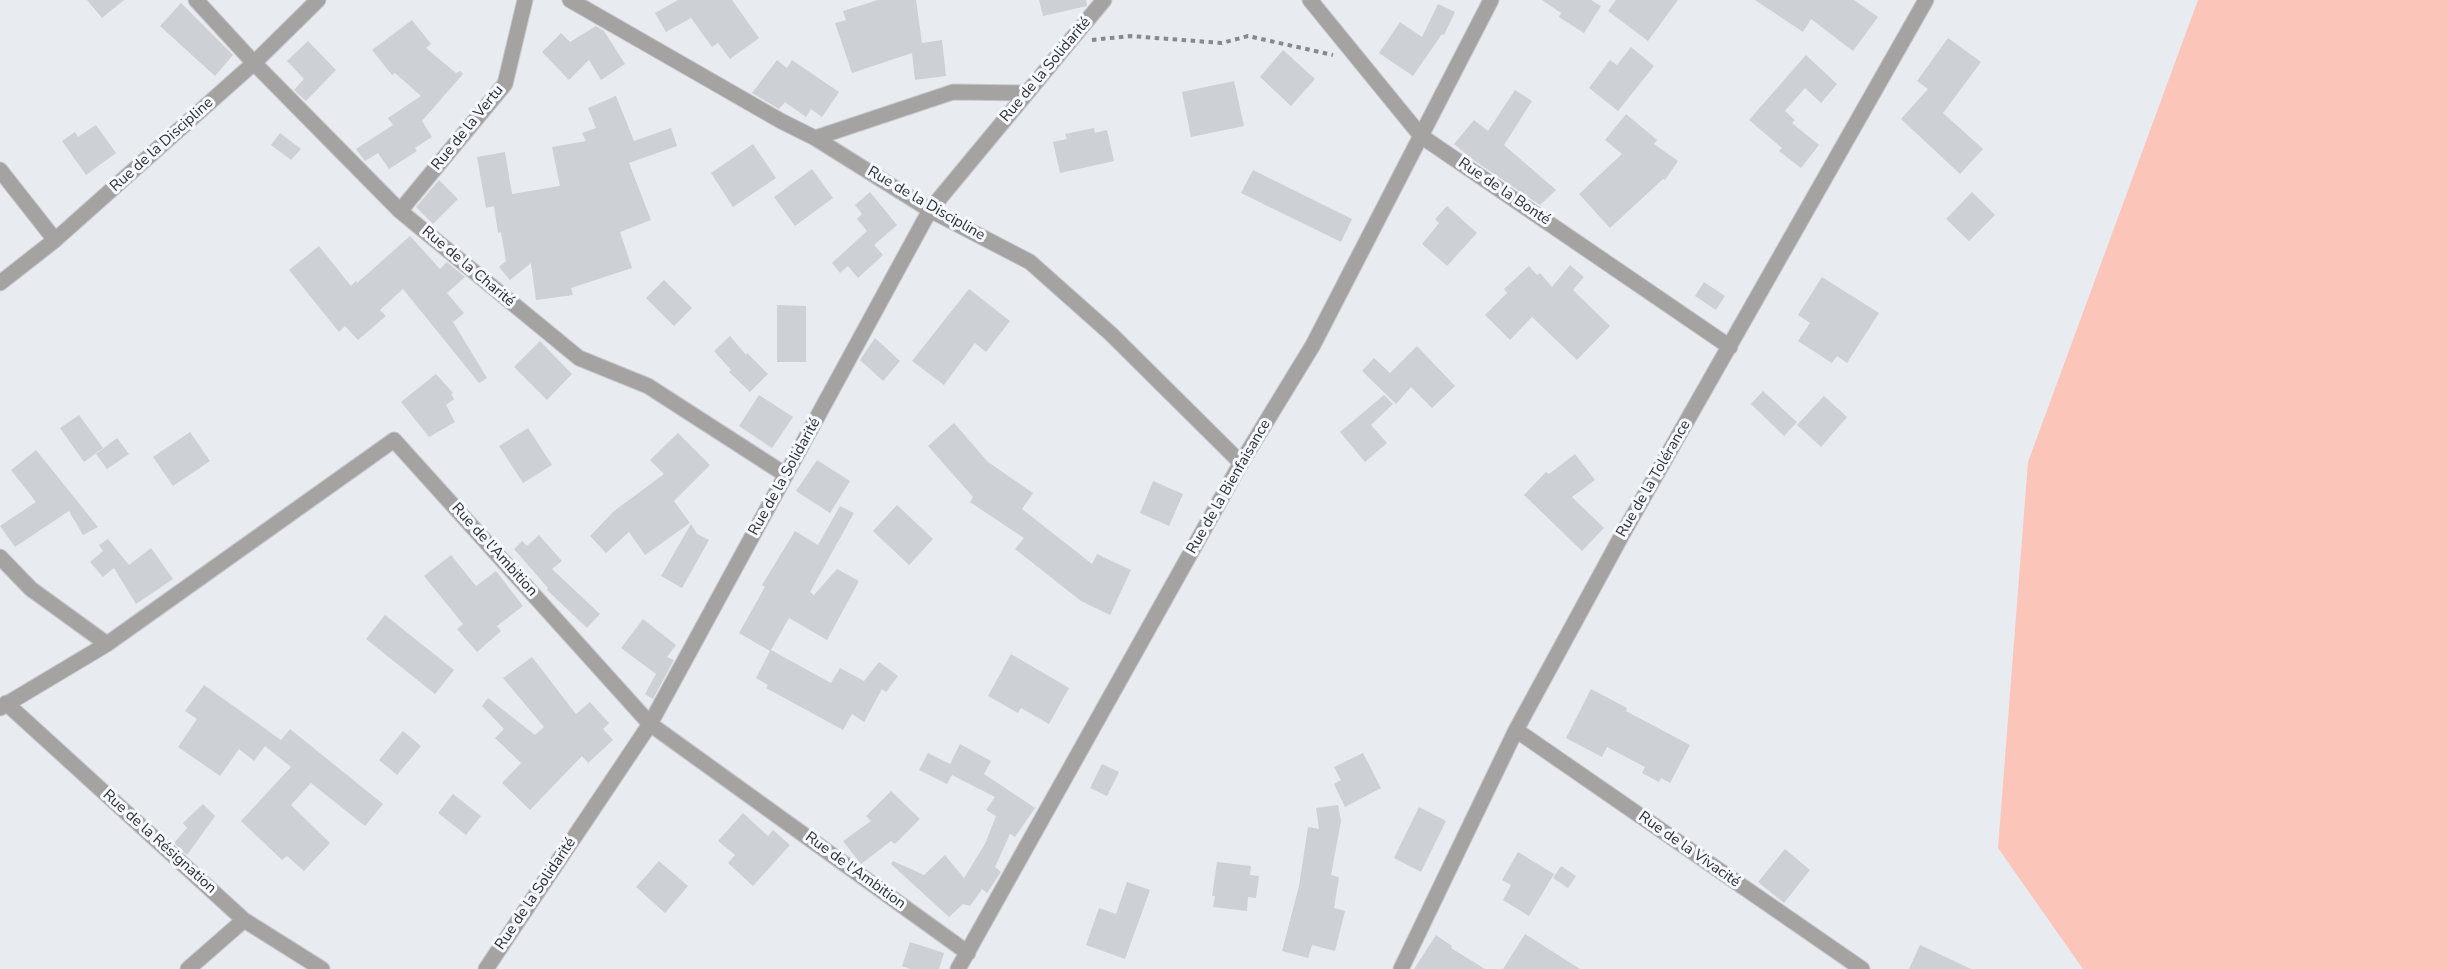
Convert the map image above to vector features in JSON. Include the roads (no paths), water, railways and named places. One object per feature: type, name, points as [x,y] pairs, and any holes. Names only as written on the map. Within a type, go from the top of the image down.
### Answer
[{"type":"street","name":"Rue de la Charité","points":[[196,0],[254,63],[400,211],[579,358],[648,386],[786,475]]},
{"type":"street","name":"Rue de la Discipline","points":[[0,283],[55,240],[254,63],[318,0]]},
{"type":"street","name":"Rue de la Vertu","points":[[400,211],[505,84],[525,0]]},
{"type":"street","name":"Rue de la Discipline","points":[[570,0],[781,121],[815,138],[930,210],[1030,262],[1111,334],[1241,463]]},
{"type":"street","name":"Rue de la Solidarité","points":[[486,969],[650,724],[930,210],[1104,0]]},
{"type":"street","name":"Rue de la Bonté","points":[[1310,0],[1421,135],[1730,347]]},
{"type":"street","name":"Rue de la Bienfaisance","points":[[958,969],[1241,463],[1313,345],[1491,0]]},
{"type":"street","name":"Rue de la Tolérance","points":[[1401,969],[1516,730],[1622,535],[1926,0]]},
{"type":"street","points":[[815,138],[953,92],[1027,93]]},
{"type":"street","points":[[0,170],[55,240]]},
{"type":"street","name":"Rue de l'Ambition","points":[[3,706],[107,644],[394,440],[650,724],[968,953]]},
{"type":"street","points":[[0,557],[31,589],[107,644]]},
{"type":"street","name":"Rue de la Résignation","points":[[3,706],[244,920],[322,969]]},
{"type":"street","name":"Rue de la Vivacité","points":[[1516,730],[1862,969]]},
{"type":"street","points":[[188,969],[244,920]]}]
